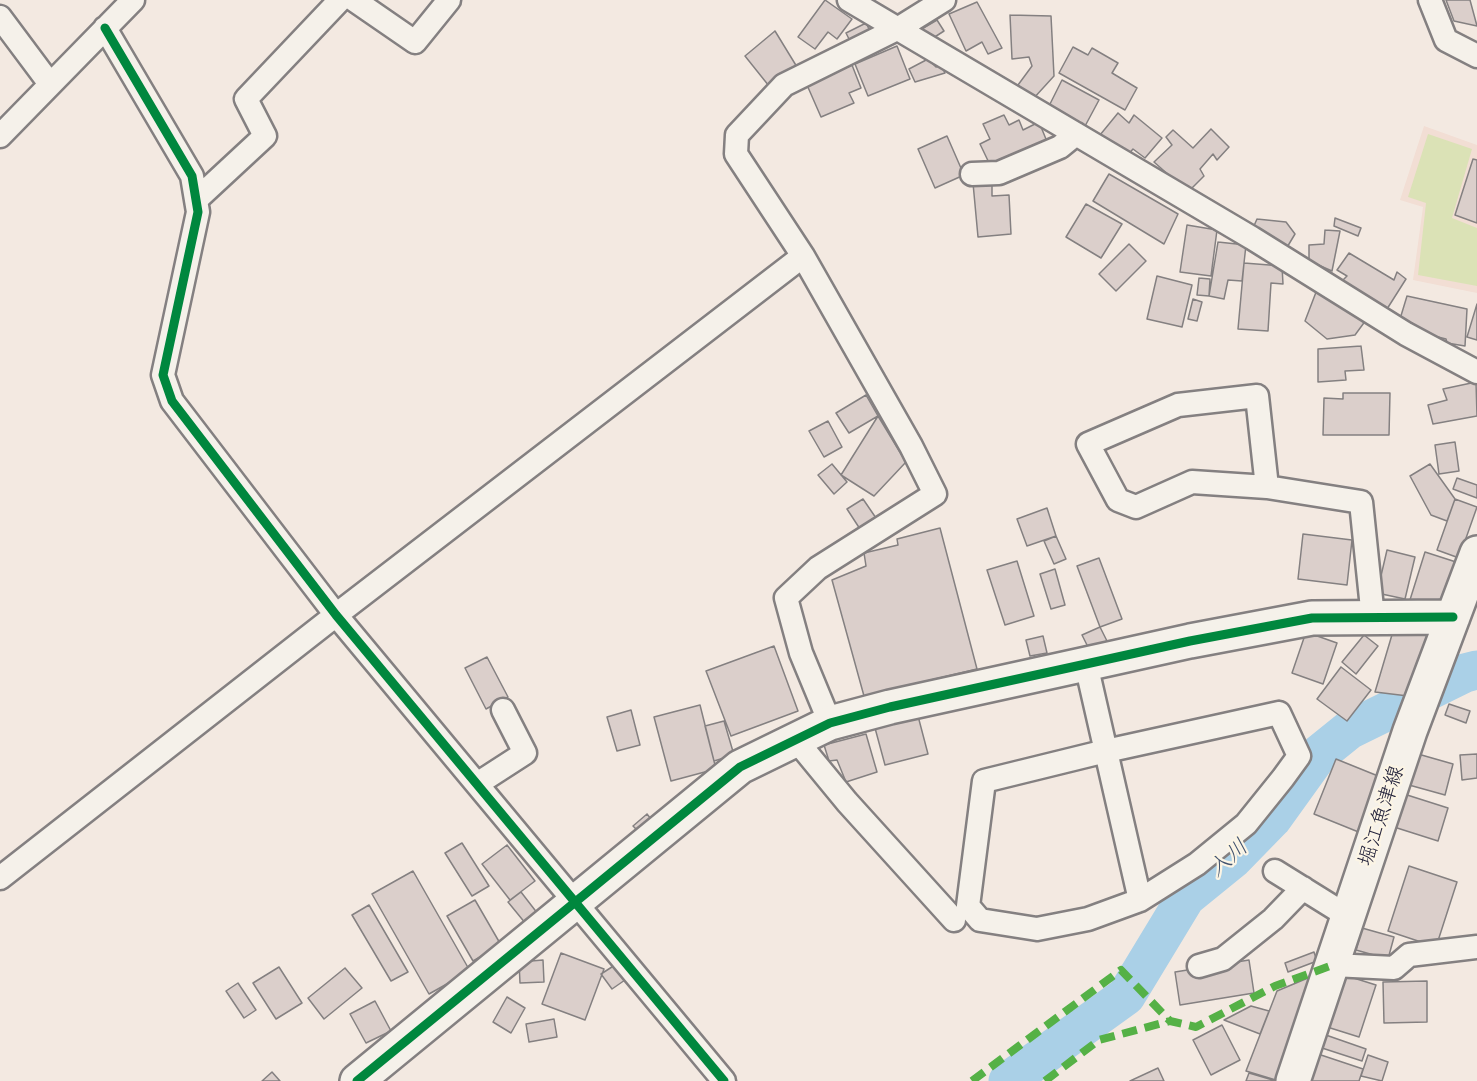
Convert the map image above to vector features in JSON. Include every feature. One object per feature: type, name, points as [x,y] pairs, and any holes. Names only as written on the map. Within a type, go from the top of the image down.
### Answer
[{"type":"street","points":[[0,136],[133,0]]},
{"type":"street","points":[[196,200],[265,136],[246,99],[340,0]]},
{"type":"street","points":[[354,0],[415,42],[449,0]]},
{"type":"street","points":[[849,0],[1252,238],[1406,333],[1477,372]]},
{"type":"street","points":[[830,723],[801,654],[786,598],[818,568],[935,494],[912,446],[803,256],[736,154],[737,135],[784,85],[899,28],[944,0]]},
{"type":"street","points":[[1430,0],[1446,40],[1477,56]]},
{"type":"street","points":[[0,17],[50,84]]},
{"type":"street","points":[[105,28],[192,176],[198,212],[163,375],[172,401],[336,615],[724,1081]]},
{"type":"street","points":[[972,174],[999,173],[1060,147],[1076,134]]},
{"type":"street","points":[[0,878],[336,615],[803,256]]},
{"type":"street","points":[[1267,487],[1257,396],[1178,405],[1088,444],[1118,500],[1136,507],[1192,482],[1267,487],[1361,502],[1373,618]]},
{"type":"street","name":"堀江魚津線","points":[[1293,1081],[1414,720],[1477,553]]},
{"type":"street","points":[[357,1081],[740,767],[830,723],[1190,641],[1312,618],[1453,617]]},
{"type":"street","points":[[1086,664],[1140,900]]},
{"type":"street","points":[[477,784],[525,753],[503,710]]},
{"type":"street","points":[[1279,713],[1299,756],[1246,824],[1197,864],[1140,900],[1088,919],[1036,929],[980,920],[968,906],[984,781],[1106,750],[1279,713]]},
{"type":"street","points":[[796,740],[847,802],[954,920]]},
{"type":"street","points":[[1275,871],[1349,917]]},
{"type":"street","points":[[1199,966],[1223,959],[1273,919],[1303,888]]},
{"type":"street","points":[[1333,965],[1394,968],[1409,955],[1477,947]]},
{"type":"shaded area","points":[[1424,126],[1477,145],[1477,293],[1413,280],[1423,207],[1400,200]]},
{"type":"green space","points":[[1428,134],[1472,149],[1452,218],[1477,228],[1477,286],[1418,275],[1426,203],[1408,197]]},
{"type":"building","points":[[825,0],[852,19],[837,39],[828,32],[815,49],[798,37]]},
{"type":"building","points":[[1446,0],[1470,0],[1477,26],[1454,21]]},
{"type":"building","points":[[977,2],[1002,48],[988,54],[982,42],[966,51],[949,14]]},
{"type":"building","points":[[1010,15],[1051,16],[1054,76],[1033,99],[1018,85],[1032,66],[1029,57],[1012,59]]},
{"type":"building","points":[[937,20],[944,31],[927,42],[920,30]]},
{"type":"building","points":[[866,23],[871,33],[851,43],[846,33]]},
{"type":"building","points":[[775,31],[797,67],[769,86],[745,56]]},
{"type":"building","points":[[897,46],[910,79],[868,96],[855,64]]},
{"type":"building","points":[[1073,47],[1088,55],[1092,48],[1118,63],[1112,73],[1137,88],[1125,110],[1059,73]]},
{"type":"building","points":[[928,59],[936,67],[941,65],[945,73],[915,82],[909,69]]},
{"type":"building","points":[[852,65],[861,88],[849,93],[854,103],[821,117],[807,85]]},
{"type":"building","points":[[1062,80],[1099,100],[1084,128],[1048,108]]},
{"type":"building","points":[[1118,113],[1129,123],[1134,115],[1162,138],[1145,158],[1133,149],[1126,157],[1100,135]]},
{"type":"building","points":[[1004,115],[1009,125],[1019,120],[1023,130],[1039,122],[1048,144],[991,167],[980,144],[990,139],[983,124]]},
{"type":"building","points":[[1211,129],[1229,147],[1217,160],[1213,154],[1200,169],[1204,176],[1188,192],[1154,162],[1172,145],[1166,137],[1173,130],[1193,148]]},
{"type":"building","points":[[947,136],[964,175],[935,188],[918,149]]},
{"type":"building","points":[[1473,159],[1477,160],[1477,223],[1455,215]]},
{"type":"building","points":[[1109,174],[1178,214],[1164,244],[1093,201]]},
{"type":"building","points":[[992,182],[992,196],[1009,195],[1011,234],[978,237],[973,183]]},
{"type":"building","points":[[1086,204],[1122,224],[1101,258],[1066,237]]},
{"type":"building","points":[[1335,218],[1361,228],[1358,236],[1334,226]]},
{"type":"building","points":[[1257,219],[1286,222],[1295,234],[1286,249],[1253,228]]},
{"type":"building","points":[[1187,225],[1217,230],[1211,276],[1180,272]]},
{"type":"building","points":[[1325,230],[1340,231],[1332,271],[1309,261],[1309,245],[1324,244]]},
{"type":"building","points":[[1218,242],[1246,245],[1242,281],[1228,280],[1224,299],[1209,296]]},
{"type":"building","points":[[1129,244],[1146,261],[1116,291],[1099,274]]},
{"type":"building","points":[[1349,253],[1394,280],[1397,272],[1406,279],[1387,309],[1342,281],[1347,276],[1337,270]]},
{"type":"building","points":[[1244,263],[1282,266],[1283,284],[1271,283],[1268,331],[1238,329]]},
{"type":"building","points":[[1157,276],[1192,285],[1182,327],[1147,319]]},
{"type":"building","points":[[1199,278],[1210,279],[1209,296],[1197,295]]},
{"type":"building","points":[[1318,287],[1366,320],[1355,335],[1327,339],[1305,321]]},
{"type":"building","points":[[1407,296],[1467,309],[1465,346],[1447,343],[1446,339],[1426,334],[1400,319]]},
{"type":"building","points":[[1193,299],[1202,302],[1197,321],[1188,319]]},
{"type":"building","points":[[1477,304],[1477,340],[1467,337]]},
{"type":"building","points":[[1361,346],[1364,370],[1345,371],[1346,380],[1318,382],[1318,349]]},
{"type":"building","points":[[1476,382],[1477,416],[1433,424],[1428,405],[1447,400],[1443,389]]},
{"type":"building","points":[[1343,393],[1390,393],[1389,435],[1323,435],[1324,398],[1343,399]]},
{"type":"building","points":[[866,395],[878,416],[849,433],[836,413]]},
{"type":"building","points":[[878,416],[906,462],[874,496],[841,475]]},
{"type":"building","points":[[828,421],[842,447],[824,457],[809,431]]},
{"type":"building","points":[[1455,442],[1459,471],[1439,474],[1435,445]]},
{"type":"building","points":[[832,464],[847,482],[834,494],[818,475]]},
{"type":"building","points":[[1430,464],[1455,499],[1447,521],[1431,515],[1410,476]]},
{"type":"building","points":[[1457,478],[1477,485],[1477,498],[1453,489]]},
{"type":"building","points":[[863,499],[876,518],[860,529],[847,509]]},
{"type":"building","points":[[1455,499],[1477,507],[1459,558],[1437,550]]},
{"type":"building","points":[[1047,508],[1056,536],[1027,546],[1017,519]]},
{"type":"building","points":[[940,528],[977,669],[864,696],[832,580],[866,566],[864,553],[898,545],[897,539]]},
{"type":"building","points":[[1303,534],[1352,540],[1347,585],[1298,579]]},
{"type":"building","points":[[1056,536],[1066,559],[1054,564],[1044,541]]},
{"type":"building","points":[[1387,550],[1415,557],[1405,599],[1377,593]]},
{"type":"building","points":[[1425,552],[1456,562],[1444,599],[1409,603]]},
{"type":"building","points":[[1099,558],[1122,619],[1100,627],[1077,566]]},
{"type":"building","points":[[1017,561],[1034,616],[1005,625],[987,570]]},
{"type":"building","points":[[1055,569],[1065,605],[1051,609],[1040,574]]},
{"type":"building","points":[[1100,627],[1107,641],[1089,649],[1082,635]]},
{"type":"building","points":[[1394,628],[1429,635],[1408,696],[1375,692]]},
{"type":"building","points":[[1306,632],[1337,643],[1323,684],[1292,673]]},
{"type":"building","points":[[1364,635],[1378,646],[1356,674],[1342,662]]},
{"type":"building","points":[[1043,636],[1047,653],[1030,656],[1026,640]]},
{"type":"building","points":[[774,646],[798,711],[731,736],[706,671]]},
{"type":"building","points":[[487,657],[508,697],[486,709],[465,668]]},
{"type":"building","points":[[1341,667],[1371,690],[1347,721],[1317,699]]},
{"type":"building","points":[[1449,704],[1470,711],[1466,723],[1445,715]]},
{"type":"building","points":[[700,705],[716,769],[671,781],[654,717]]},
{"type":"building","points":[[631,710],[640,745],[617,751],[607,717]]},
{"type":"building","points":[[918,716],[928,754],[885,765],[875,728]]},
{"type":"building","points":[[724,721],[734,755],[714,761],[705,726]]},
{"type":"building","points":[[866,734],[877,772],[846,782],[837,760],[829,761],[824,745]]},
{"type":"building","points":[[1418,754],[1453,764],[1445,795],[1409,785]]},
{"type":"building","points":[[1477,754],[1477,778],[1462,780],[1460,755]]},
{"type":"building","points":[[1336,759],[1383,778],[1361,833],[1314,814]]},
{"type":"building","points":[[1404,794],[1448,808],[1438,841],[1394,827]]},
{"type":"building","points":[[647,814],[651,819],[638,831],[633,826]]},
{"type":"building","points":[[462,843],[489,886],[472,896],[445,853]]},
{"type":"building","points":[[507,845],[535,881],[510,900],[482,864]]},
{"type":"building","points":[[1409,866],[1457,882],[1436,947],[1388,931]]},
{"type":"building","points":[[413,871],[470,971],[429,994],[372,894]]},
{"type":"building","points":[[521,892],[538,914],[526,924],[508,902]]},
{"type":"building","points":[[475,900],[501,945],[473,961],[447,916]]},
{"type":"building","points":[[369,905],[408,972],[391,981],[352,915]]},
{"type":"building","points":[[1362,928],[1394,937],[1388,959],[1356,950]]},
{"type":"building","points":[[1314,952],[1317,961],[1288,972],[1285,963]]},
{"type":"building","points":[[561,953],[604,969],[585,1020],[542,1004]]},
{"type":"building","points":[[543,960],[544,982],[520,983],[519,962]]},
{"type":"building","points":[[1249,960],[1254,993],[1180,1005],[1175,972]]},
{"type":"building","points":[[615,965],[625,980],[612,989],[601,974]]},
{"type":"building","points":[[279,967],[302,1003],[276,1019],[253,983]]},
{"type":"building","points":[[345,968],[362,988],[324,1019],[308,998]]},
{"type":"building","points":[[1341,974],[1376,985],[1359,1037],[1324,1026]]},
{"type":"building","points":[[1315,975],[1279,1081],[1246,1071],[1277,991]]},
{"type":"building","points":[[1427,981],[1427,1022],[1384,1023],[1383,982]]},
{"type":"building","points":[[238,983],[256,1010],[244,1018],[226,991]]},
{"type":"building","points":[[507,997],[525,1008],[511,1033],[493,1022]]},
{"type":"building","points":[[375,1001],[391,1031],[366,1043],[350,1014]]},
{"type":"building","points":[[1251,1006],[1269,1011],[1260,1034],[1224,1020]]},
{"type":"building","points":[[554,1019],[557,1037],[529,1042],[526,1024]]},
{"type":"building","points":[[1222,1025],[1240,1060],[1211,1075],[1193,1040]]},
{"type":"building","points":[[1323,1034],[1366,1049],[1362,1061],[1319,1047]]},
{"type":"building","points":[[1318,1054],[1363,1069],[1359,1081],[1309,1081]]},
{"type":"building","points":[[1368,1055],[1388,1062],[1382,1081],[1361,1076]]},
{"type":"building","points":[[1158,1068],[1164,1081],[1130,1081]]},
{"type":"building","points":[[272,1072],[280,1081],[262,1081]]},
{"type":"building","points":[[1249,1073],[1276,1081],[1246,1081]]},
{"type":"waterway","name":"入川","points":[[1008,1081],[1126,996],[1186,897],[1234,858],[1272,819],[1318,755],[1349,730],[1465,673],[1477,670]]},
{"type":"marked path","points":[[1045,1081],[1099,1040],[1170,1021],[1196,1027],[1275,986],[1333,965]]},
{"type":"marked path","points":[[972,1081],[1121,970],[1170,1021]]},
{"type":"cycle path","points":[[105,28],[192,176],[198,212],[163,375],[172,401],[336,615],[724,1081]]},
{"type":"cycle path","points":[[357,1081],[740,767],[830,723],[890,707],[1190,641],[1312,618],[1453,617]]}]
